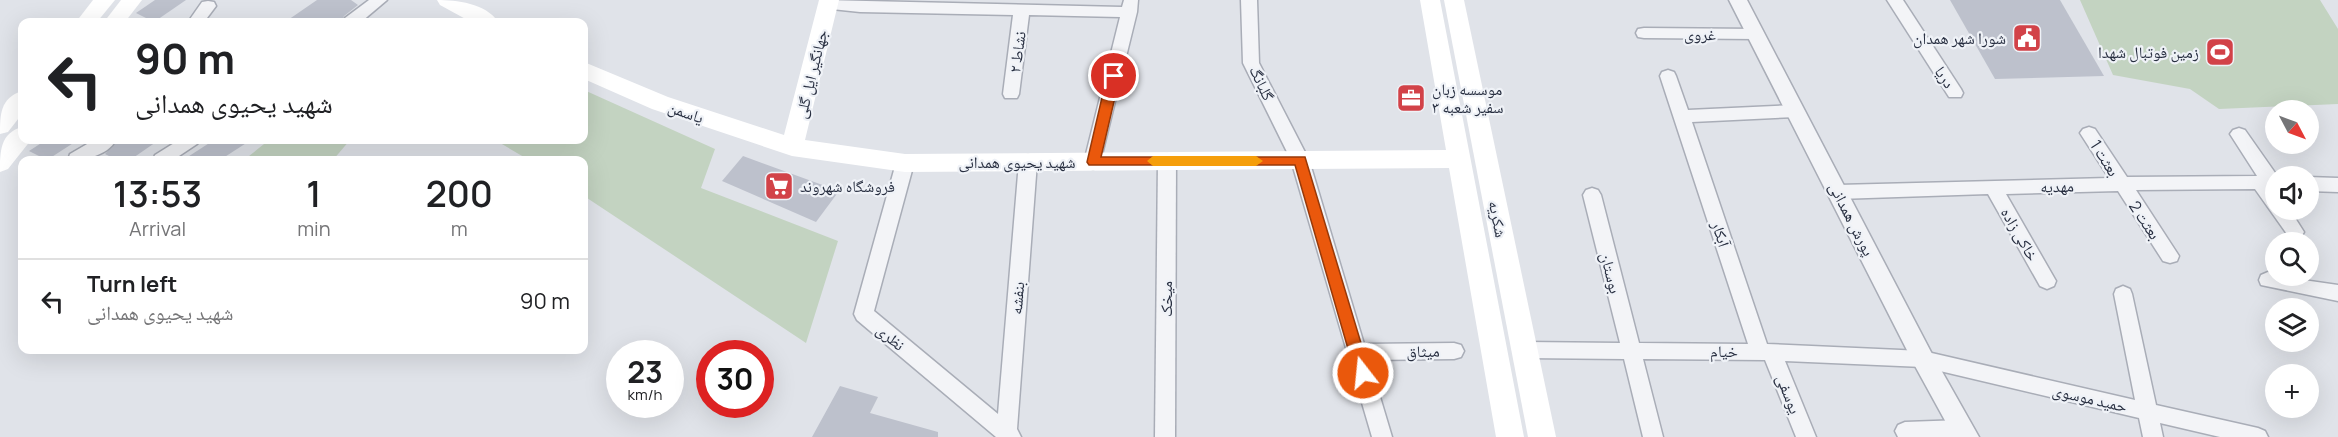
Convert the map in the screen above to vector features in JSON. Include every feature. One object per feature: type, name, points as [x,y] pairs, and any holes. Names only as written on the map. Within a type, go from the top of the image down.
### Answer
[{"type":"main road","points":[[89,18],[105,0]]},
{"type":"main road","points":[[117,18],[132,0]]},
{"type":"main road","points":[[447,0],[480,18]]},
{"type":"main road","name":"شکریه","points":[[1430,0],[1510,437]]},
{"type":"main road","name":"شکریه","points":[[1454,0],[1542,437]]},
{"type":"main road","name":"جهانگیر ایل گلی","points":[[792,147],[829,2]]},
{"type":"main road","name":"یاسمن","points":[[588,72],[660,103],[792,147]]},
{"type":"main road","points":[[0,126],[18,104]]},
{"type":"main road","points":[[0,163],[18,140]]},
{"type":"main road","name":"شهید یحیوی همدانی","points":[[792,147],[905,163],[1459,159]]},
{"type":"street","points":[[356,18],[379,0]]},
{"type":"street","name":"گلبانگ","points":[[1249,0],[1251,63],[1300,160],[1382,437]]},
{"type":"street","name":"پورش همدانی","points":[[1738,0],[1923,359],[1965,433]]},
{"type":"street","name":"دریا","points":[[1895,0],[1955,93]]},
{"type":"street","points":[[829,2],[860,7],[948,4],[1022,10],[1058,5],[1130,6],[1093,162]]},
{"type":"street","points":[[199,18],[207,6]]},
{"type":"street","name":"نشاط ۲","points":[[1011,94],[1022,10]]},
{"type":"street","name":"غروی","points":[[1644,33],[1756,34]]},
{"type":"street","name":"آبکار","points":[[1668,76],[1766,352]]},
{"type":"street","points":[[1682,116],[1796,111]]},
{"type":"street","name":"بعثت 1","points":[[2089,133],[2121,184]]},
{"type":"street","points":[[2239,134],[2265,176]]},
{"type":"street","points":[[81,156],[100,144]]},
{"type":"street","points":[[167,156],[185,144]]},
{"type":"street","name":"میخک","points":[[1165,437],[1167,161]]},
{"type":"street","name":"بنفشه","points":[[1009,436],[1028,162]]},
{"type":"street","name":"نظری","points":[[905,163],[864,314],[1009,436]]},
{"type":"street","name":"مهدیه","points":[[1838,192],[2265,182]]},
{"type":"street","name":"بعثت 2","points":[[2121,184],[2170,256]]},
{"type":"street","points":[[2319,184],[2338,185]]},
{"type":"street","name":"خاکی زاده","points":[[1993,188],[2047,281]]},
{"type":"street","name":"بوستان","points":[[1592,195],[1653,437]]},
{"type":"street","points":[[2287,220],[2295,232]]},
{"type":"street","points":[[2300,286],[2338,293]]},
{"type":"street","points":[[2123,294],[2153,437]]},
{"type":"street","name":"خیام","points":[[1525,350],[1766,352],[1923,359]]},
{"type":"street","name":"میثاق","points":[[1356,352],[1454,351]]},
{"type":"street","name":"یوسفی","points":[[1766,352],[1806,437]]},
{"type":"street","name":"حمید موسوی","points":[[1923,359],[2258,437]]},
{"type":"street","points":[[1905,431],[1965,433]]},
{"type":"green space","name":"زمین فوتبال شهدا","points":[[2080,0],[2320,0],[2338,29],[2338,104],[2319,105],[2319,100],[2265,100],[2265,107],[2219,109],[2190,89],[2113,75]]},
{"type":"green space","points":[[588,92],[715,149],[701,188],[838,241],[806,343],[588,199],[588,156],[522,156],[502,144],[588,144]]},
{"type":"green space","points":[[264,144],[347,144],[336,156],[249,156]]},
{"type":"building","points":[[155,0],[186,0],[160,18],[146,18],[136,13]]},
{"type":"building","points":[[317,0],[351,0],[358,5],[343,18],[291,18]]},
{"type":"building","name":"شورا شهر همدان","points":[[1950,0],[2060,0],[2104,76],[1995,79]]},
{"type":"building","points":[[40,144],[72,144],[53,156],[39,156],[29,151]]},
{"type":"building","points":[[114,144],[153,144],[136,156],[105,154]]},
{"type":"building","points":[[208,144],[245,144],[226,156],[189,156]]},
{"type":"building","name":"فروشگاه شهروند","points":[[743,156],[839,191],[816,222],[722,181]]},
{"type":"building","points":[[840,386],[878,397],[870,413],[938,432],[938,437],[812,437]]},
{"type":"slow traffic","points":[[1153,161],[1256,161]]},
{"type":"place","name":"شورا شهر همدان","points":[[2027,38]]},
{"type":"place","name":"زمین فوتبال شهدا","points":[[2220,52]]},
{"type":"place","name":"موسسه زبان سفیر شعبه ۳","points":[[1411,98]]},
{"type":"place","name":"فروشگاه شهروند","points":[[779,186]]},
{"type":"route","points":[[1114,76],[1093,162],[1300,160],[1363,373]]}]
